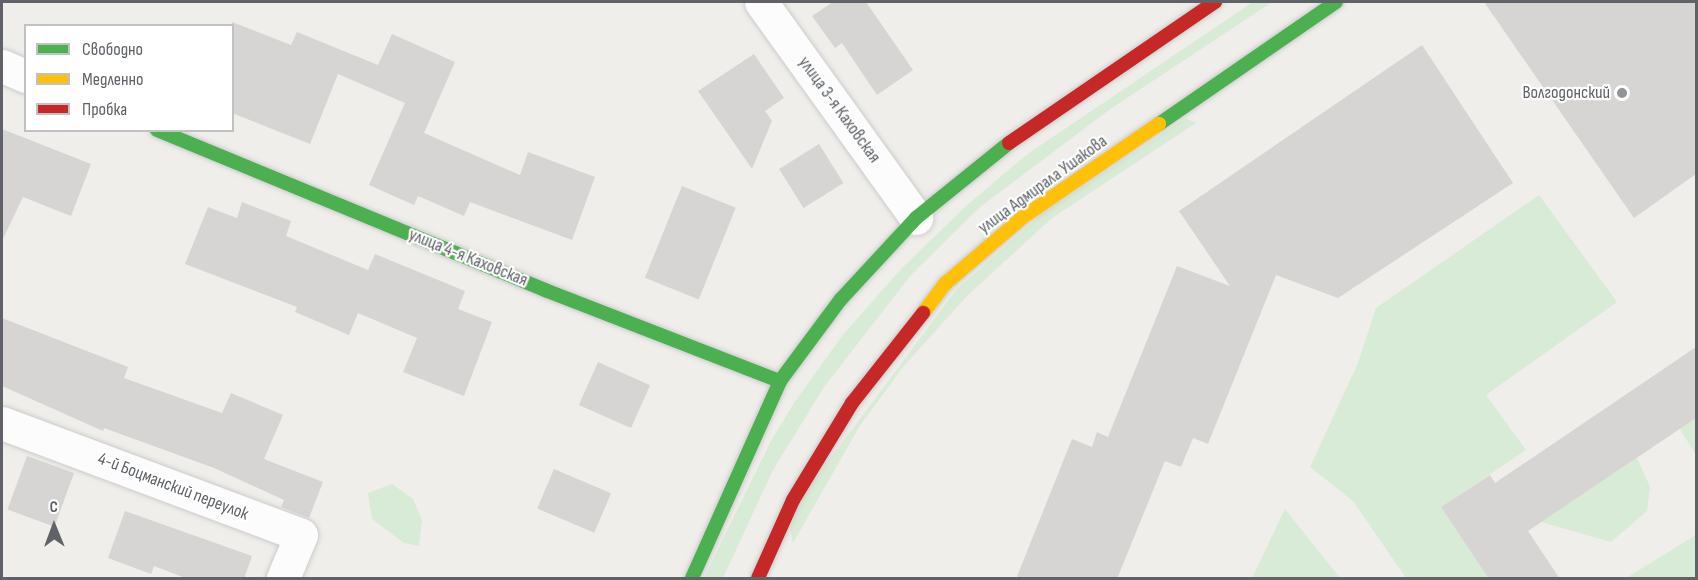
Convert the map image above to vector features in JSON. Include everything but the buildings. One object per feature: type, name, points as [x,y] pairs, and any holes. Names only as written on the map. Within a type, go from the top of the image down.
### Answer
[{"type":"main road","points":[[692,579],[780,381],[841,299],[916,218],[987,158],[1215,2]]},
{"type":"main road","name":"улица Адмирала Ушакова","points":[[758,579],[793,500],[852,403],[946,283],[1023,217],[1336,2]]},
{"type":"main road","name":"улица 4-я Каховская","points":[[162,132],[545,290],[780,381]]},
{"type":"street","name":"улица 3-я Каховская","points":[[761,2],[916,218]]},
{"type":"street","points":[[2,66],[24,75]]},
{"type":"street","name":"4-й Боцманский переулок","points":[[2,423],[301,535],[283,579]]},
{"type":"green space","points":[[1253,2],[1272,2],[1109,110],[980,207],[911,275],[824,387],[773,470],[723,578],[704,578],[771,441],[794,403],[842,336],[901,269],[967,205],[1029,153]]},
{"type":"green space","points":[[1186,118],[1196,123],[1052,218],[967,296],[903,367],[859,427],[793,543],[790,528],[802,496],[957,289],[1041,215]]},
{"type":"green space","points":[[1539,195],[1617,302],[1486,395],[1526,450],[1441,507],[1489,578],[1406,578],[1353,501],[1310,467],[1358,363],[1376,308]]},
{"type":"green space","points":[[1696,418],[1696,455],[1680,429]]},
{"type":"green space","points":[[1637,458],[1650,487],[1647,511],[1611,542],[1541,522]]},
{"type":"green space","points":[[392,484],[413,499],[422,520],[419,546],[404,543],[372,519],[368,493]]},
{"type":"green space","points":[[1285,509],[1340,578],[1252,578]]},
{"type":"green space","points":[[1696,535],[1696,578],[1626,578]]},
{"type":"traffic: fast","points":[[1159,124],[1336,2]]},
{"type":"traffic: fast","points":[[162,132],[545,290],[780,381]]},
{"type":"traffic: fast","points":[[692,578],[780,381],[841,299],[916,218],[1009,143]]},
{"type":"traffic: slow","points":[[923,313],[946,283],[1023,217],[1159,124]]},
{"type":"traffic: jam","points":[[1009,143],[1215,2]]},
{"type":"traffic: jam","points":[[758,578],[793,500],[852,403],[923,313]]},
{"type":"place","name":"Волгодонский","points":[[1622,93]]}]
